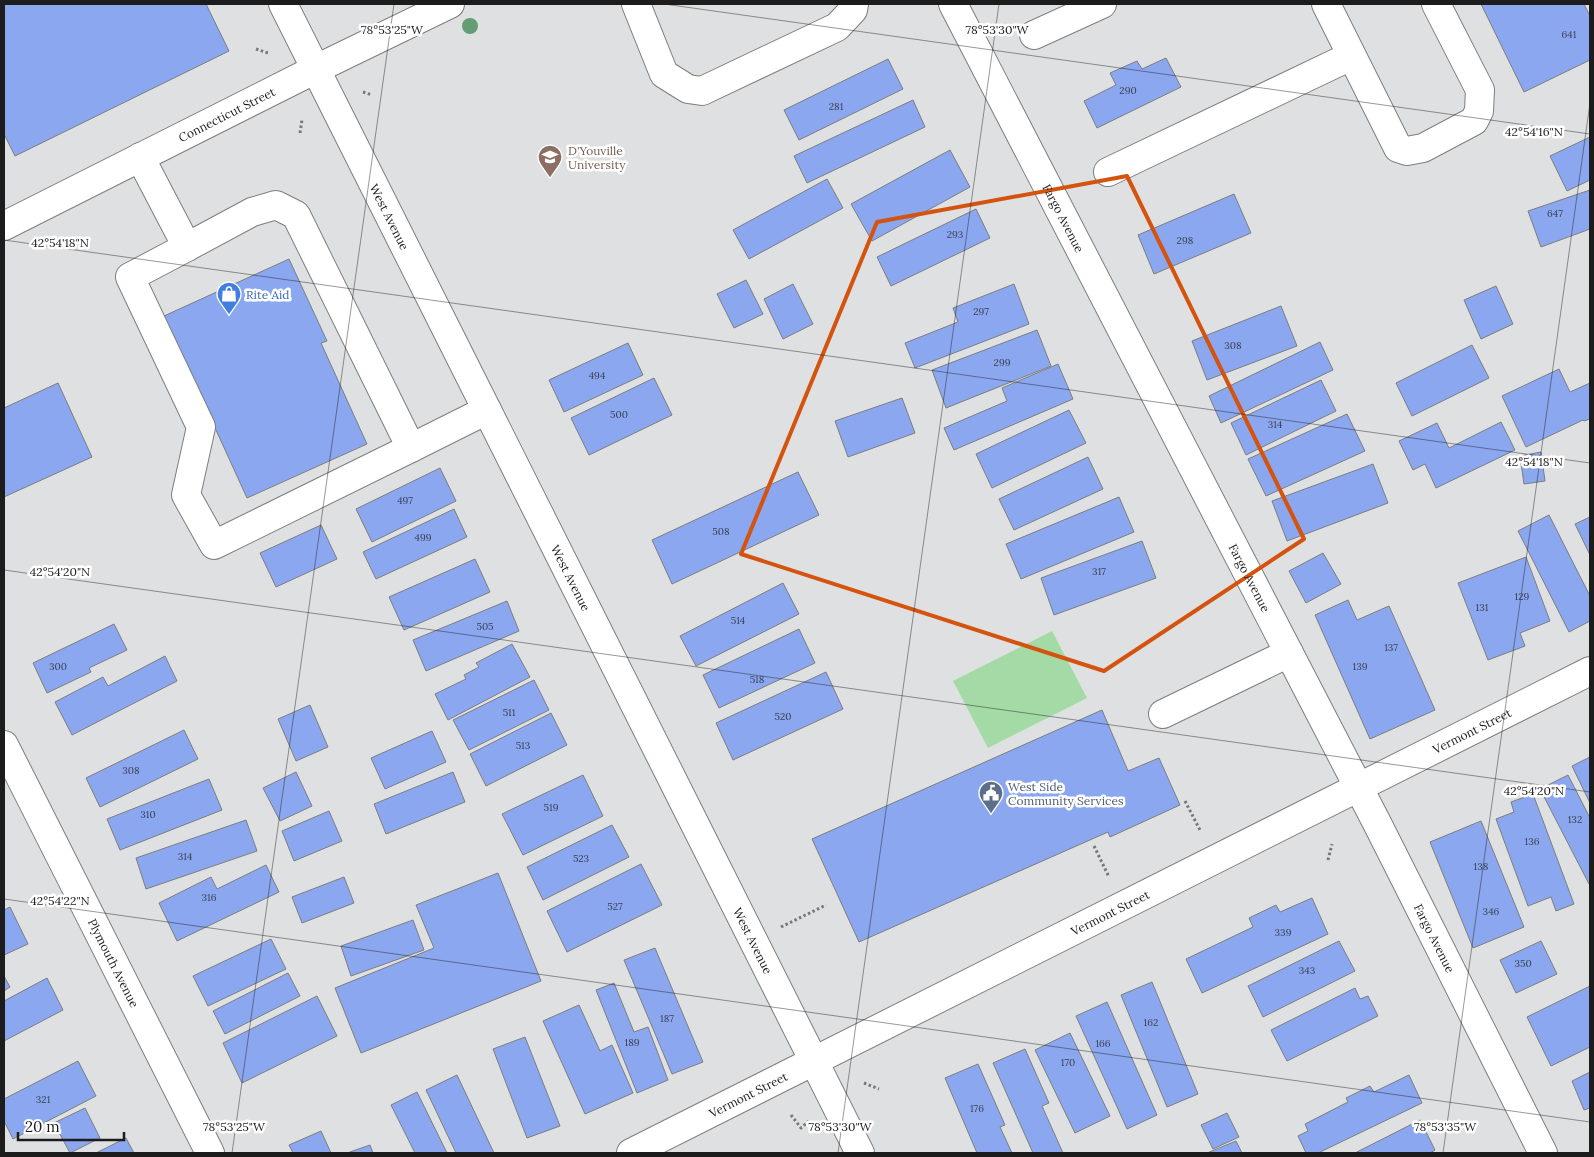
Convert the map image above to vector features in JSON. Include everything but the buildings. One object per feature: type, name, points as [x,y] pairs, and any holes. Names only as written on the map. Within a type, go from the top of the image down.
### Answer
[{"type":"street","name":"West Avenue","points":[[283,4],[860,1153]]},
{"type":"street","name":"Connecticut Street","points":[[4,226],[316,69],[450,4]]},
{"type":"street","points":[[645,7],[664,74],[688,89],[702,91],[837,27],[853,10],[854,4]]},
{"type":"street","name":"Fargo Avenue","points":[[953,4],[1358,787],[1543,1153]]},
{"type":"street","points":[[1034,36],[1102,4]]},
{"type":"street","points":[[1326,4],[1398,148],[1407,151],[1423,148],[1474,121],[1479,111],[1480,90],[1436,4]]},
{"type":"street","points":[[1108,172],[1351,56]]},
{"type":"street","points":[[140,158],[186,247]]},
{"type":"street","points":[[411,448],[296,215],[276,205],[252,212],[130,277],[201,427],[186,495],[214,545],[411,448],[487,410]]},
{"type":"street","points":[[1163,714],[1289,653]]},
{"type":"street","name":"Vermont Street","points":[[630,1153],[1590,671]]},
{"type":"street","name":"Plymouth Avenue","points":[[4,745],[210,1153]]},
{"type":"path","points":[[256,49],[268,53]]},
{"type":"path","points":[[362,92],[372,95]]},
{"type":"path","points":[[300,133],[302,120]]},
{"type":"path","points":[[1185,801],[1203,836]]},
{"type":"path","points":[[1328,860],[1332,844]]},
{"type":"path","points":[[1094,846],[1111,882]]},
{"type":"path","points":[[775,930],[826,905]]},
{"type":"path","points":[[864,1083],[879,1089]]},
{"type":"path","points":[[791,1116],[801,1128]]},
{"type":"highlighted area","points":[[1127,176],[1304,539],[1104,671],[741,554],[877,222]]},
{"type":"green space","points":[[1052,631],[1087,698],[988,748],[953,681]]},
{"type":"place","name":"D'Youville University","points":[[550,178]]},
{"type":"place","name":"Rite Aid","points":[[229,315]]},
{"type":"place","name":"West Side Community Services","points":[[991,814]]}]
